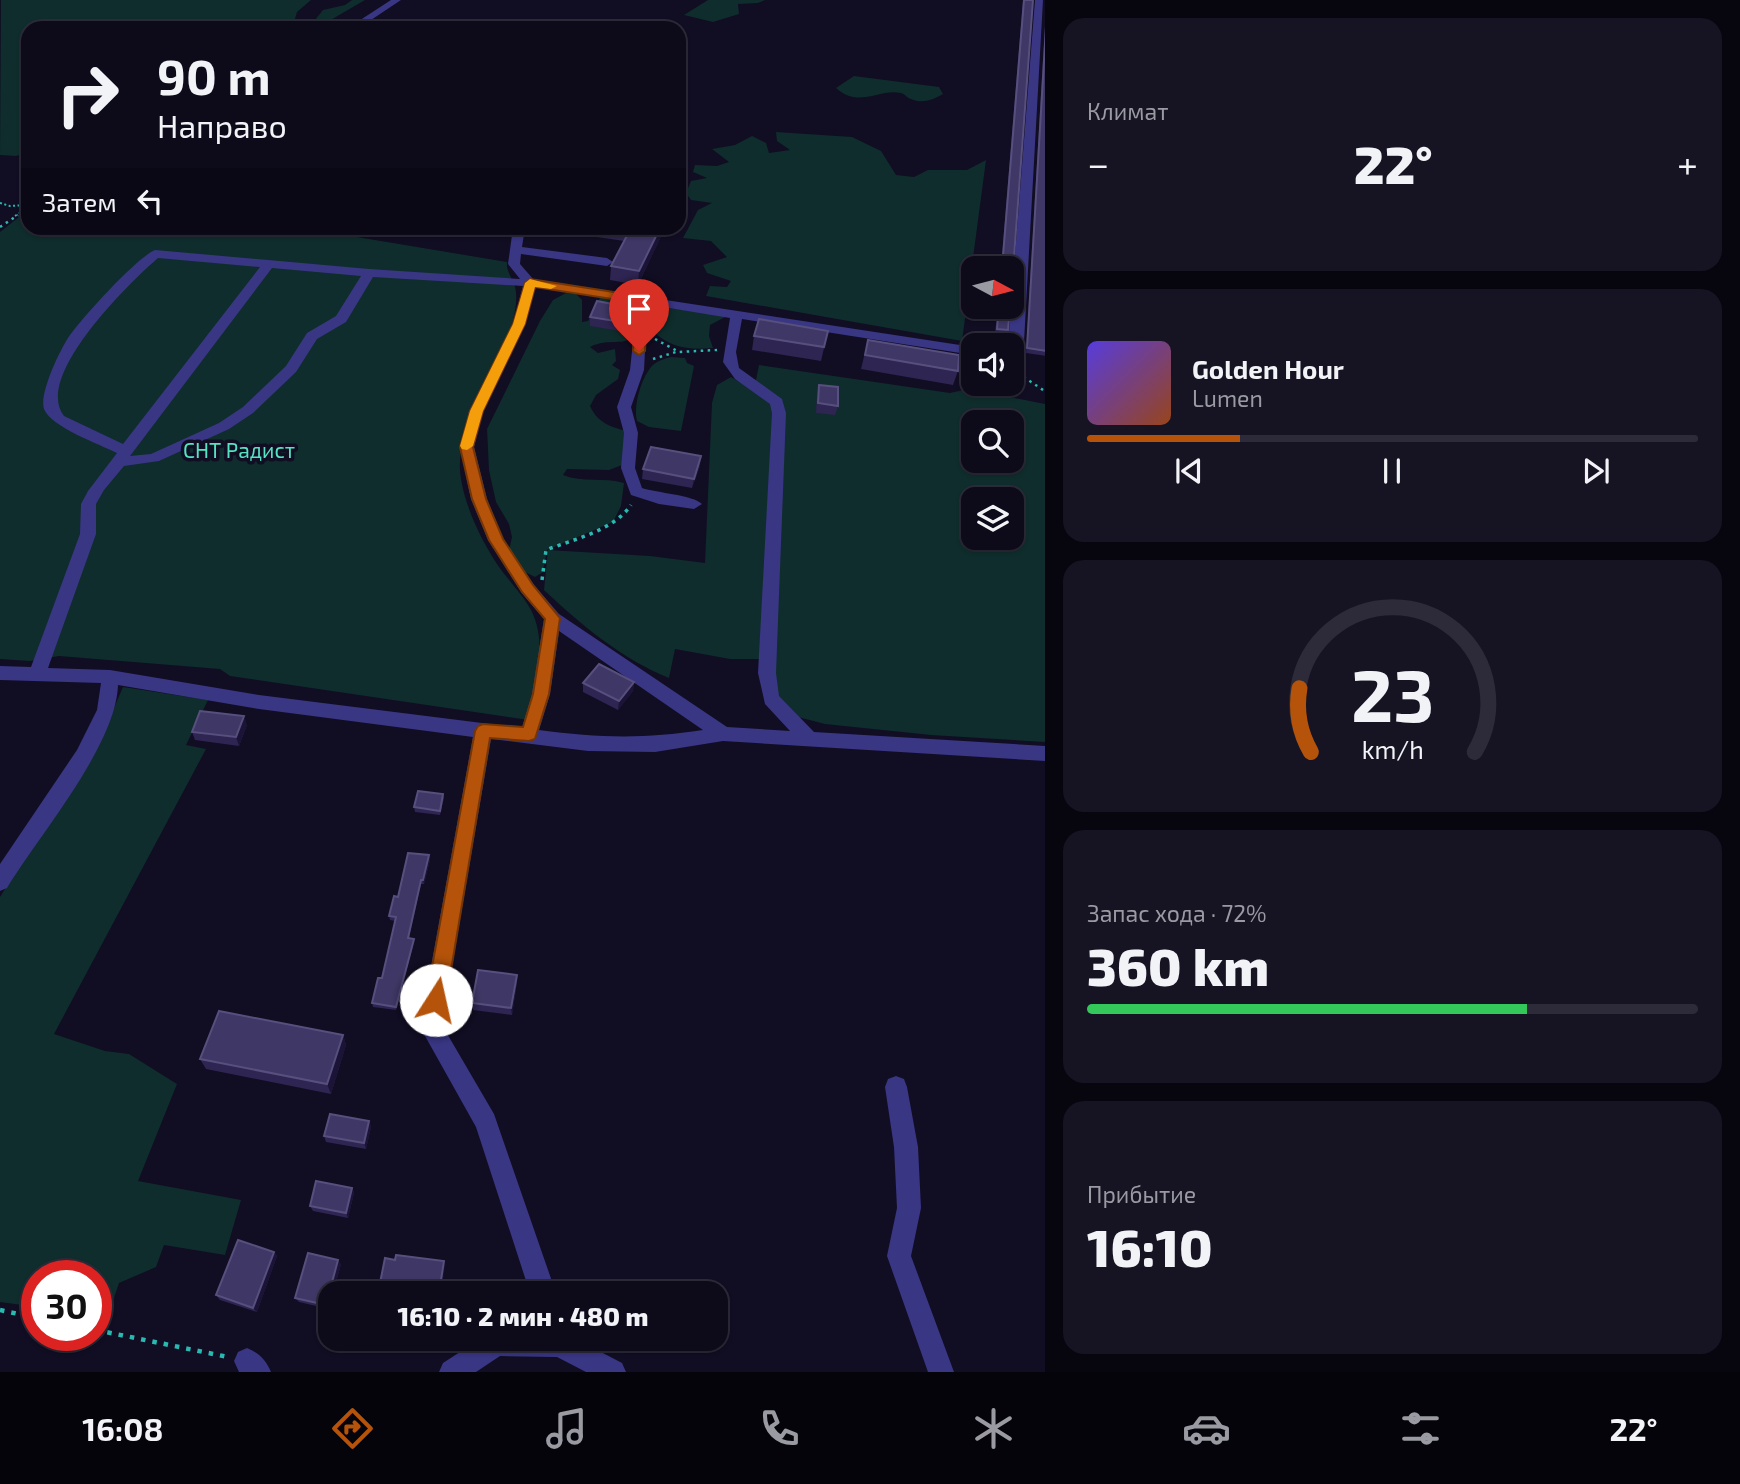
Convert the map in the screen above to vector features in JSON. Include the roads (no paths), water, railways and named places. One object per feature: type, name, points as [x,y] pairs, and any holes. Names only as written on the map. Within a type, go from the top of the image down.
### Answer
[{"type":"street","points":[[364,21],[397,0]]},
{"type":"street","points":[[1018,333],[1039,0]]},
{"type":"street","points":[[1029,152],[1045,154]]},
{"type":"street","points":[[518,235],[514,264],[530,283]]},
{"type":"street","points":[[516,250],[607,262]]},
{"type":"street","points":[[369,273],[341,318],[312,337],[291,369],[248,410],[224,426],[154,458],[122,457],[60,419],[51,409],[49,395],[74,338],[129,277],[155,254],[369,273],[530,283],[961,349]]},
{"type":"street","points":[[37,675],[88,534],[85,513],[95,491],[269,264]]},
{"type":"street","points":[[530,283],[519,324],[476,411],[467,447],[479,499],[496,540],[533,596],[552,618],[723,734]]},
{"type":"street","points":[[652,302],[643,323],[637,370],[624,407],[631,433],[628,468],[636,491],[659,499],[694,504]]},
{"type":"street","points":[[737,314],[727,356],[732,370],[750,386],[777,402],[779,413],[767,673],[771,699],[809,739]]},
{"type":"street","points":[[529,735],[541,694],[552,618]]},
{"type":"street","points":[[0,673],[110,677],[259,702],[588,744],[655,745],[723,734],[1045,754]]},
{"type":"street","points":[[0,882],[19,849],[76,767],[108,707],[110,677]]},
{"type":"street","points":[[483,731],[431,1027],[486,1122],[538,1281]]},
{"type":"street","points":[[896,1087],[905,1147],[909,1208],[899,1256],[941,1372]]},
{"type":"street","points":[[452,1372],[485,1351]]},
{"type":"street","points":[[576,1351],[613,1372]]},
{"type":"park label","name":"СНТ Радист","points":[[239,449]]}]
